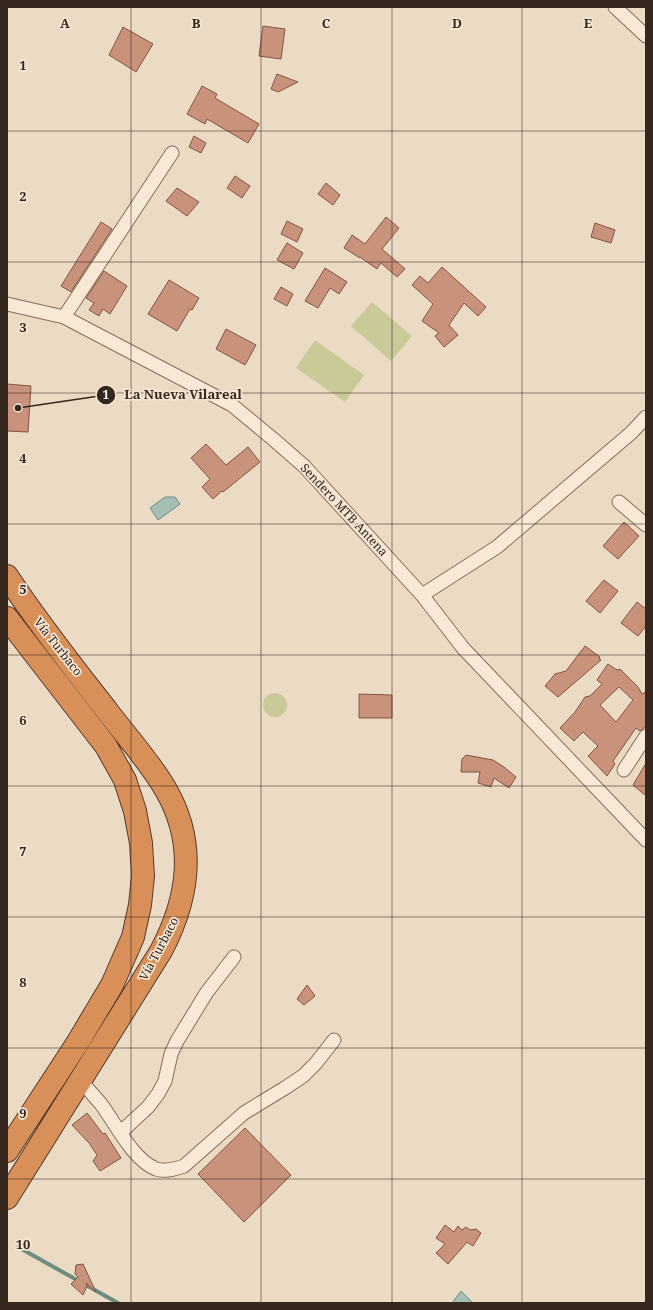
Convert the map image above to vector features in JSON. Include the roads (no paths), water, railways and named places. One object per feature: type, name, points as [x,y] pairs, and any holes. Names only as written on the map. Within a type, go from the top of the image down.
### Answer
[{"type":"highway","name":"Vía Turbaco","points":[[7,576],[29,609],[145,759],[166,789],[176,810],[185,849],[185,882],[179,912],[161,951],[7,1198]]},
{"type":"highway","name":"Vía Turbaco","points":[[7,618],[106,746],[125,780],[135,811],[141,843],[143,876],[140,905],[133,937],[112,985],[78,1042],[7,1151]]},
{"type":"street","points":[[615,7],[646,36]]},
{"type":"street","points":[[64,317],[172,153]]},
{"type":"street","name":"Sendero MTB Antena","points":[[7,304],[64,317],[232,405],[304,466],[422,595],[463,648],[646,840]]},
{"type":"street","points":[[422,595],[497,547],[631,433],[646,417]]},
{"type":"street","points":[[619,502],[646,525]]},
{"type":"street","points":[[624,770],[646,736]]},
{"type":"street","points":[[121,1132],[148,1107],[158,1094],[165,1081],[171,1054],[177,1041],[207,992],[234,957]]},
{"type":"street","points":[[81,1080],[121,1132],[132,1150],[146,1164],[158,1170],[172,1170],[184,1166],[244,1113],[303,1076],[334,1040]]},
{"type":"waterway","points":[[18,1247],[118,1303]]},
{"type":"place","name":"La Nueva Vilareal","points":[[18,408]]}]
